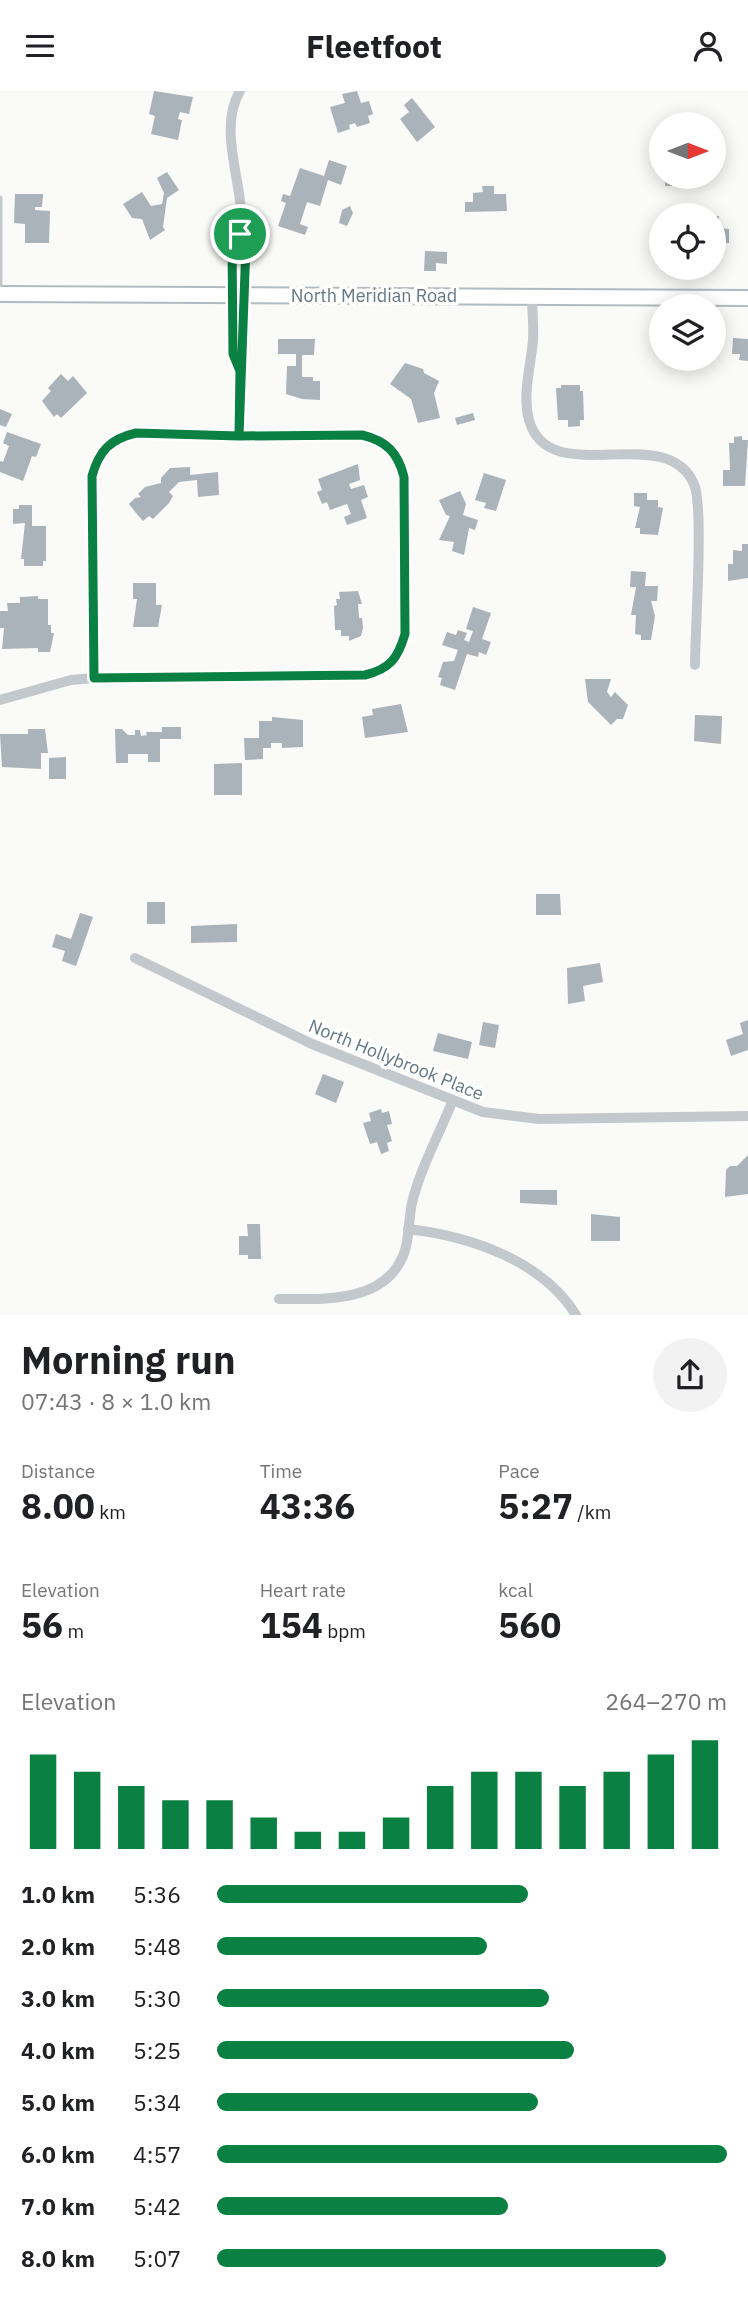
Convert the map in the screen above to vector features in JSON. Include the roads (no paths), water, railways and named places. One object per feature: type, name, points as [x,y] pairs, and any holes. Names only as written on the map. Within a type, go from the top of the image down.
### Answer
[{"type":"street","points":[[239,436],[240,371],[233,354],[239,296],[232,244],[240,234],[241,204],[231,126],[235,100],[240,91]]},
{"type":"street","name":"North Meridian Road","points":[[0,294],[748,298]]},
{"type":"street","points":[[532,297],[533,337],[527,398],[529,419],[543,442],[568,454],[656,456],[672,460],[683,468],[694,483],[698,510],[695,665]]},
{"type":"street","points":[[0,700],[71,680],[365,675],[390,665],[400,652],[405,634],[404,477],[400,462],[391,448],[377,439],[362,435],[136,433],[120,437],[105,446],[92,476],[94,678]]},
{"type":"street","name":"North Hollybrook Place","points":[[135,958],[313,1044],[452,1102],[483,1112],[516,1118],[748,1115]]},
{"type":"street","points":[[279,1299],[342,1297],[381,1283],[399,1265],[404,1254],[413,1200],[452,1102]]},
{"type":"street","points":[[408,1229],[460,1237],[524,1266],[559,1291],[576,1315]]},
{"type":"lane","points":[[0,198],[0,294]]}]
